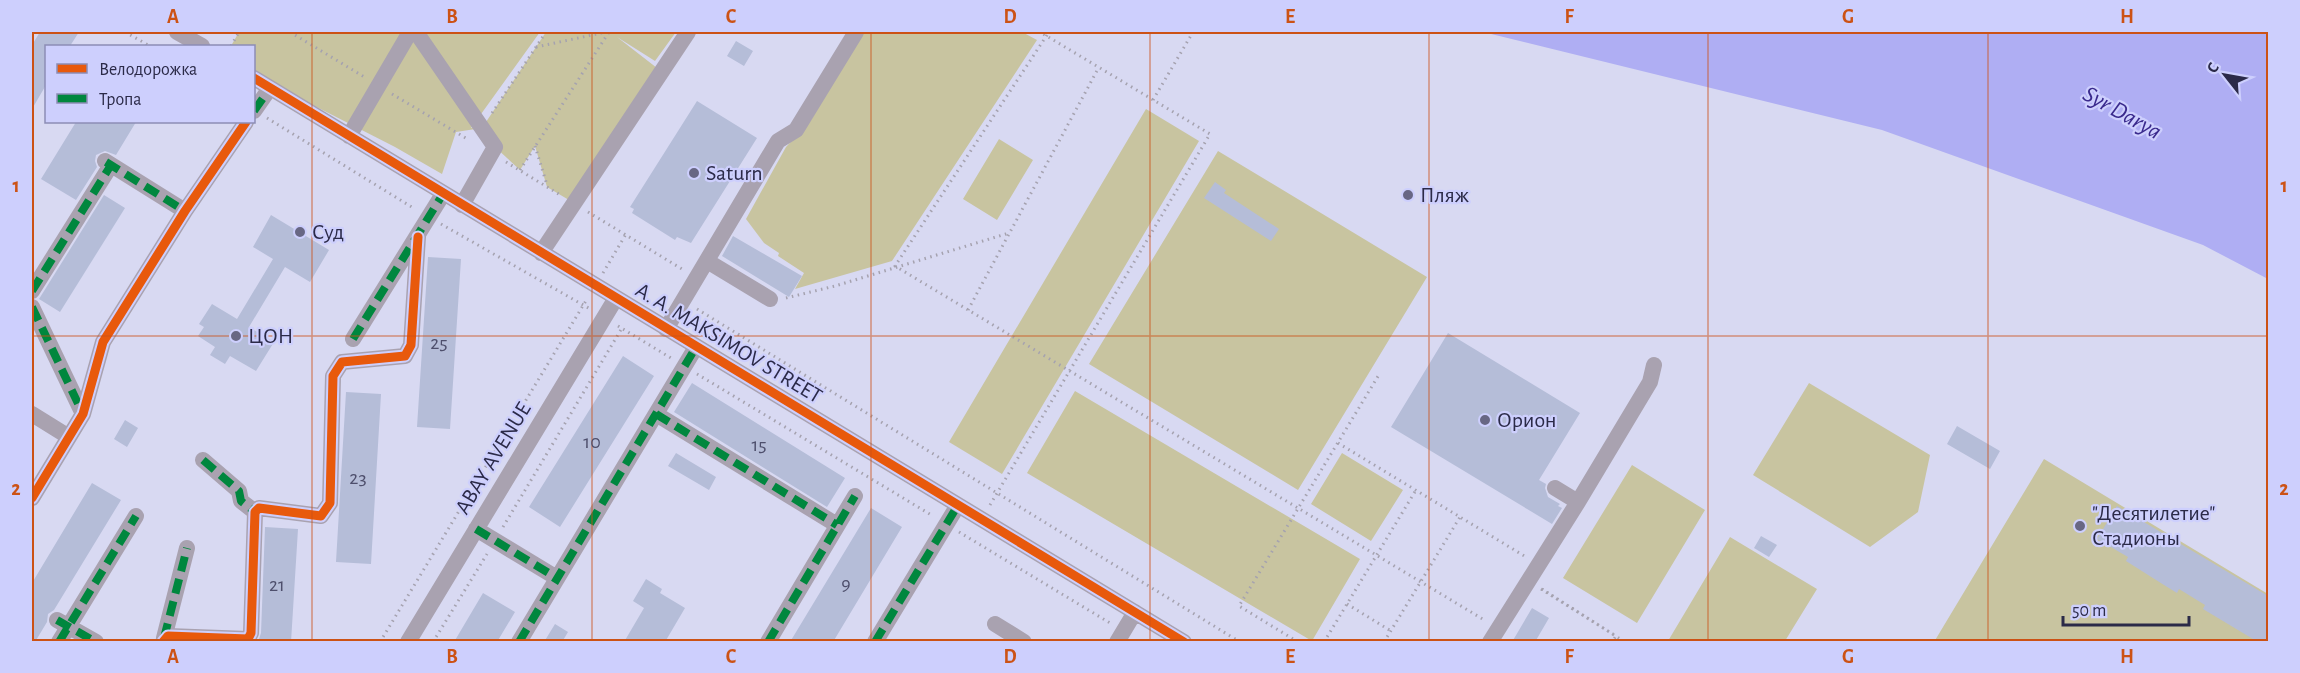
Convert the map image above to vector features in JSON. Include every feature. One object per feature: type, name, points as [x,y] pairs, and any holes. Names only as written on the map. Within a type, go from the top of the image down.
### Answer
[{"type":"street","points":[[177,32],[200,45]]},
{"type":"street","points":[[349,136],[410,32]]},
{"type":"street","points":[[416,32],[495,147],[462,205]]},
{"type":"street","points":[[541,253],[688,32]]},
{"type":"street","points":[[666,329],[778,141],[796,130],[856,32]]},
{"type":"street","name":"A. A. MAKSIMOV STREET","points":[[255,79],[1184,642]]},
{"type":"street","points":[[255,108],[270,88]]},
{"type":"street","points":[[32,498],[83,414],[103,342],[185,211],[244,123]]},
{"type":"street","points":[[32,291],[108,163],[185,211]]},
{"type":"street","points":[[353,339],[443,194]]},
{"type":"street","points":[[163,640],[168,636],[248,639],[255,512],[259,508],[321,516],[326,510],[330,503],[333,376],[342,362],[399,358],[405,356],[409,350],[418,237]]},
{"type":"street","points":[[707,261],[770,298]]},
{"type":"street","name":"ABAY AVENUE","points":[[408,642],[616,298]]},
{"type":"street","points":[[32,307],[83,414]]},
{"type":"street","points":[[519,642],[696,347]]},
{"type":"street","points":[[1494,635],[1650,382],[1654,365]]},
{"type":"street","points":[[32,414],[69,437]]},
{"type":"street","points":[[656,414],[837,525]]},
{"type":"street","points":[[203,460],[240,491],[241,501],[255,512]]},
{"type":"street","points":[[1555,488],[1578,502]]},
{"type":"street","points":[[768,642],[855,496]]},
{"type":"street","points":[[875,642],[958,505]]},
{"type":"street","points":[[96,642],[61,629],[136,516]]},
{"type":"street","points":[[476,530],[557,578]]},
{"type":"street","points":[[163,640],[187,548]]},
{"type":"street","points":[[1120,636],[1135,612]]},
{"type":"street","points":[[995,624],[1024,642]]},
{"type":"path","points":[[125,32],[148,45]]},
{"type":"path","points":[[482,128],[546,32]]},
{"type":"path","points":[[536,47],[607,32]]},
{"type":"path","points":[[520,170],[607,32]]},
{"type":"path","points":[[982,519],[1210,135],[1040,32]]},
{"type":"path","points":[[1153,100],[1193,32]]},
{"type":"path","points":[[895,266],[1047,35]]},
{"type":"path","points":[[968,310],[1099,67]]},
{"type":"path","points":[[255,122],[584,305],[946,524],[1120,636]]},
{"type":"path","points":[[536,146],[547,187]]},
{"type":"path","points":[[770,298],[785,298],[835,286],[1009,233]]},
{"type":"path","points":[[380,642],[626,234]]},
{"type":"path","points":[[895,266],[1377,555],[1420,582],[1494,635]]},
{"type":"path","points":[[683,301],[1240,642]]},
{"type":"path","points":[[433,642],[622,328]]},
{"type":"path","points":[[1298,642],[1239,606],[1380,374]]},
{"type":"path","points":[[1338,443],[1539,564]]},
{"type":"path","points":[[1324,642],[1416,490]]},
{"type":"path","points":[[1385,641],[1460,517]]},
{"type":"path","points":[[1538,587],[1625,642]]},
{"type":"path","points":[[1557,599],[1616,636],[1612,642]]},
{"type":"path","points":[[1347,604],[1391,631]]},
{"type":"shaded area","points":[[239,32],[540,32],[471,128],[482,128],[456,132],[442,174],[395,147],[255,76],[255,45],[232,45]]},
{"type":"shaded area","points":[[546,32],[676,32],[655,61],[617,37],[657,68],[574,203],[547,187],[535,146],[520,170],[495,147],[482,128]]},
{"type":"shaded area","points":[[863,32],[1022,32],[1037,40],[892,261],[795,289],[804,273],[778,256],[779,253],[764,243],[746,219],[786,147],[811,120]]},
{"type":"shaded area","points":[[1146,109],[1199,141],[1002,474],[949,442]]},
{"type":"shaded area","points":[[999,139],[1033,160],[997,220],[963,199]]},
{"type":"shaded area","points":[[1218,151],[1427,277],[1298,490],[1089,364]]},
{"type":"shaded area","points":[[1809,383],[1930,455],[1918,512],[1870,547],[1753,475]]},
{"type":"shaded area","points":[[1075,391],[1360,559],[1312,641],[1027,473]]},
{"type":"shaded area","points":[[1342,453],[1403,490],[1371,541],[1311,504]]},
{"type":"shaded area","name":"\"Десятилетие\" Стадионы","points":[[2044,459],[2268,594],[2268,641],[1934,642]]},
{"type":"shaded area","points":[[1632,465],[1705,510],[1637,623],[1563,578]]},
{"type":"shaded area","points":[[1730,537],[1817,589],[1785,641],[1668,641]]},
{"type":"water","name":"Syr Darya","points":[[1483,32],[2268,32],[2268,279],[2203,245],[1882,130]]},
{"type":"building","points":[[40,32],[79,32],[71,45],[45,45],[45,87],[32,109],[32,45]]},
{"type":"building","points":[[736,41],[753,51],[744,66],[727,56]]},
{"type":"building","name":"Saturn","points":[[697,101],[757,138],[691,243],[677,237],[675,240],[632,213],[634,209],[630,207]]},
{"type":"building","points":[[75,123],[135,123],[116,155],[105,151],[96,155],[97,167],[76,200],[41,179]]},
{"type":"building","points":[[1215,182],[1226,190],[1224,193],[1279,229],[1271,241],[1204,198]]},
{"type":"building","points":[[104,195],[125,208],[60,312],[39,299]]},
{"type":"building","points":[[271,215],[329,250],[310,282],[285,267],[249,327],[274,342],[256,371],[230,356],[225,364],[210,355],[215,347],[198,336],[204,327],[199,324],[212,304],[237,319],[273,259],[253,247]]},
{"type":"building","points":[[733,236],[802,276],[789,297],[722,256]]},
{"type":"building","points":[[428,257],[461,259],[450,429],[417,427]]},
{"type":"building","name":"Орион","points":[[1448,333],[1580,413],[1539,480],[1546,484],[1548,497],[1560,504],[1558,506],[1562,508],[1552,524],[1391,427]]},
{"type":"building","points":[[623,356],[654,376],[560,527],[529,507]]},
{"type":"building","points":[[692,383],[845,478],[827,507],[674,412]]},
{"type":"building","points":[[346,392],[381,394],[371,564],[336,562]]},
{"type":"building","points":[[125,420],[138,428],[127,447],[114,439]]},
{"type":"building","points":[[1957,426],[2000,451],[1990,469],[1947,444]]},
{"type":"building","points":[[676,453],[716,477],[709,490],[668,466]]},
{"type":"building","points":[[92,483],[121,500],[54,610],[48,614],[47,622],[35,642],[32,642],[32,583]]},
{"type":"building","points":[[2117,506],[2268,596],[2268,642],[2258,642],[2203,609],[2205,605],[2179,589],[2177,593],[2126,561],[2128,557],[2097,539]]},
{"type":"building","points":[[871,508],[902,527],[833,642],[790,642]]},
{"type":"building","points":[[265,527],[298,529],[291,642],[258,642],[261,633]]},
{"type":"building","points":[[1761,536],[1777,545],[1769,557],[1754,548]]},
{"type":"building","points":[[646,579],[662,589],[660,593],[685,608],[665,642],[624,642],[644,608],[633,601]]},
{"type":"building","points":[[483,593],[515,612],[497,642],[454,642]]},
{"type":"building","points":[[1532,608],[1549,618],[1535,642],[1512,642]]},
{"type":"building","points":[[555,624],[568,632],[562,642],[544,642]]},
{"type":"marked path","points":[[255,110],[270,88]]},
{"type":"marked path","points":[[106,162],[185,211]]},
{"type":"marked path","points":[[32,291],[111,165]]},
{"type":"marked path","points":[[353,339],[443,194]]},
{"type":"marked path","points":[[32,307],[83,414]]},
{"type":"marked path","points":[[519,642],[696,347]]},
{"type":"marked path","points":[[656,414],[837,525]]},
{"type":"marked path","points":[[203,460],[239,491],[241,501],[255,512]]},
{"type":"marked path","points":[[768,642],[855,496]]},
{"type":"marked path","points":[[875,642],[958,505]]},
{"type":"marked path","points":[[59,642],[136,516]]},
{"type":"marked path","points":[[476,529],[557,578]]},
{"type":"marked path","points":[[164,638],[187,548]]},
{"type":"marked path","points":[[57,620],[96,642]]},
{"type":"cycle path","points":[[255,79],[1184,642]]},
{"type":"cycle path","points":[[32,498],[83,414],[103,342],[185,211],[245,123]]},
{"type":"cycle path","points":[[163,642],[168,636],[248,639],[251,633],[255,512],[259,508],[321,516],[330,503],[333,376],[342,362],[405,356],[411,345],[418,237]]},
{"type":"place","name":"Saturn","points":[[694,173]]},
{"type":"place","name":"Пляж","points":[[1408,195]]},
{"type":"place","name":"Суд","points":[[300,232]]},
{"type":"place","name":"ЦОН","points":[[236,336]]},
{"type":"place","name":"Орион","points":[[1485,420]]},
{"type":"place","name":"\"Десятилетие\" Стадионы","points":[[2080,526]]}]
